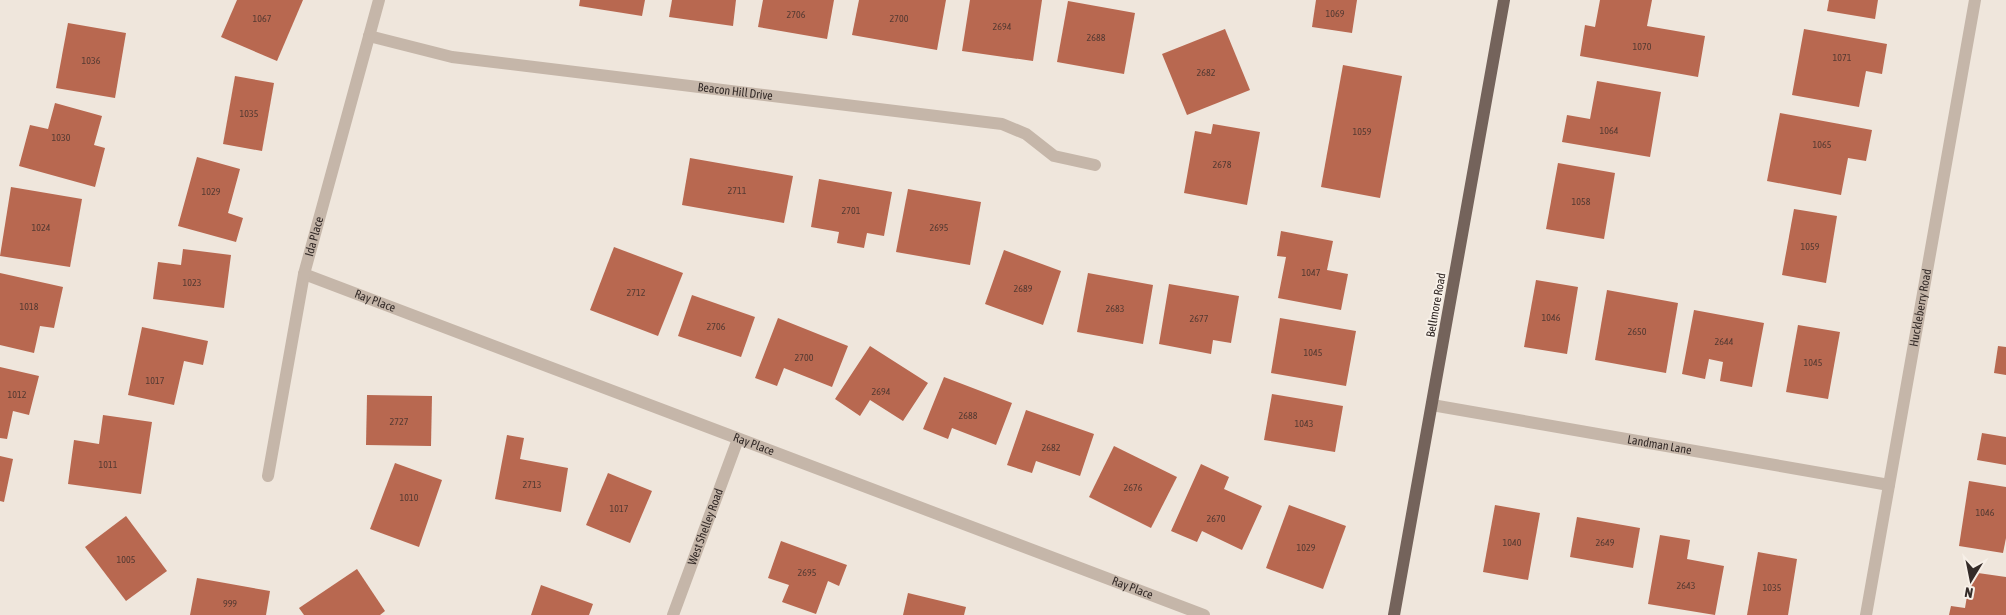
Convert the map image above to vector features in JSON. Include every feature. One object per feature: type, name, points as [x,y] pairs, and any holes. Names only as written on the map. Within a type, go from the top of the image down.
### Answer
[{"type":"main road","name":"Bellmore Road","points":[[1394,615],[1504,0]]},
{"type":"street","name":"Ida Place","points":[[268,476],[304,274],[379,0]]},
{"type":"street","name":"Huckleberry Road","points":[[1866,615],[1974,0]]},
{"type":"street","name":"Beacon Hill Drive","points":[[369,36],[452,57],[1002,124],[1026,134],[1054,156],[1095,165]]},
{"type":"street","name":"Ray Place","points":[[304,274],[1204,615]]},
{"type":"street","name":"Landman Lane","points":[[1432,405],[1889,485]]},
{"type":"street","name":"West Shelley Road","points":[[673,615],[738,439]]},
{"type":"building","points":[[237,0],[303,0],[277,61],[221,37]]},
{"type":"building","points":[[580,0],[645,0],[642,16],[579,6]]},
{"type":"building","points":[[672,0],[736,0],[733,26],[669,17]]},
{"type":"building","points":[[763,0],[834,0],[827,39],[758,27]]},
{"type":"building","points":[[859,0],[946,0],[937,50],[852,35]]},
{"type":"building","points":[[970,0],[1042,0],[1033,61],[962,51]]},
{"type":"building","points":[[1316,0],[1357,0],[1352,33],[1312,27]]},
{"type":"building","points":[[1600,0],[1652,0],[1647,26],[1705,36],[1698,77],[1580,56],[1585,25],[1595,27]]},
{"type":"building","points":[[1829,0],[1878,0],[1875,19],[1827,11]]},
{"type":"building","points":[[1068,1],[1135,13],[1124,74],[1057,62]]},
{"type":"building","points":[[68,23],[126,33],[115,98],[56,88]]},
{"type":"building","points":[[1225,29],[1250,90],[1187,115],[1162,54]]},
{"type":"building","points":[[1804,29],[1887,44],[1882,74],[1866,71],[1859,107],[1792,95]]},
{"type":"building","points":[[1343,65],[1402,76],[1380,198],[1321,187]]},
{"type":"building","points":[[235,76],[274,83],[262,151],[223,144]]},
{"type":"building","points":[[1597,81],[1661,92],[1650,157],[1562,142],[1567,115],[1590,119]]},
{"type":"building","points":[[55,103],[102,116],[94,145],[105,148],[95,187],[19,166],[30,125],[48,129]]},
{"type":"building","points":[[1780,113],[1872,130],[1866,161],[1848,158],[1841,195],[1767,181]]},
{"type":"building","points":[[1213,124],[1260,132],[1247,205],[1184,193],[1195,131],[1211,134]]},
{"type":"building","points":[[197,157],[240,169],[228,213],[243,218],[236,242],[178,226]]},
{"type":"building","points":[[690,158],[793,176],[784,223],[682,205]]},
{"type":"building","points":[[1558,163],[1615,173],[1604,239],[1546,229]]},
{"type":"building","points":[[819,179],[892,192],[884,236],[867,233],[864,248],[837,243],[839,232],[811,227]]},
{"type":"building","points":[[11,187],[82,199],[70,267],[0,256]]},
{"type":"building","points":[[908,189],[981,202],[970,265],[896,252]]},
{"type":"building","points":[[1794,209],[1837,216],[1826,283],[1782,275]]},
{"type":"building","points":[[1281,231],[1333,241],[1327,270],[1348,274],[1341,310],[1278,298],[1286,257],[1277,256]]},
{"type":"building","points":[[614,247],[683,273],[658,336],[590,310]]},
{"type":"building","points":[[183,249],[231,255],[224,308],[153,299],[158,262],[181,265]]},
{"type":"building","points":[[1004,250],[1061,271],[1043,325],[985,304]]},
{"type":"building","points":[[0,273],[63,287],[54,328],[40,326],[34,353],[0,345]]},
{"type":"building","points":[[1088,273],[1153,285],[1143,344],[1077,332]]},
{"type":"building","points":[[1536,280],[1578,287],[1567,354],[1524,347]]},
{"type":"building","points":[[1169,284],[1239,296],[1231,343],[1213,340],[1211,354],[1159,344]]},
{"type":"building","points":[[1607,290],[1678,303],[1666,373],[1595,360]]},
{"type":"building","points":[[692,295],[755,317],[741,357],[678,336]]},
{"type":"building","points":[[1694,310],[1764,323],[1752,387],[1720,381],[1723,362],[1709,359],[1705,379],[1682,374]]},
{"type":"building","points":[[778,318],[848,346],[832,387],[784,368],[777,386],[755,378]]},
{"type":"building","points":[[1280,318],[1356,331],[1346,386],[1271,373]]},
{"type":"building","points":[[1798,325],[1840,332],[1828,399],[1786,392]]},
{"type":"building","points":[[142,327],[208,341],[203,365],[184,361],[174,405],[128,395]]},
{"type":"building","points":[[870,346],[928,383],[903,421],[870,400],[860,416],[835,399]]},
{"type":"building","points":[[1998,346],[2006,347],[2006,375],[1994,373]]},
{"type":"building","points":[[0,367],[39,376],[29,415],[13,411],[7,439],[0,438]]},
{"type":"building","points":[[944,377],[1012,403],[996,445],[952,428],[948,439],[923,429]]},
{"type":"building","points":[[1272,394],[1343,406],[1335,452],[1264,440]]},
{"type":"building","points":[[367,395],[432,396],[431,446],[366,445]]},
{"type":"building","points":[[1026,410],[1094,434],[1080,476],[1036,461],[1032,473],[1007,465]]},
{"type":"building","points":[[103,415],[152,422],[141,494],[68,484],[74,440],[99,444]]},
{"type":"building","points":[[1982,433],[2006,437],[2006,465],[1977,460]]},
{"type":"building","points":[[507,435],[524,438],[520,459],[568,468],[561,512],[495,499]]},
{"type":"building","points":[[1114,446],[1177,477],[1151,528],[1089,497]]},
{"type":"building","points":[[0,456],[13,459],[4,502],[0,501]]},
{"type":"building","points":[[395,463],[442,480],[419,547],[370,529]]},
{"type":"building","points":[[1201,464],[1229,477],[1224,489],[1262,506],[1242,550],[1202,531],[1197,542],[1171,531]]},
{"type":"building","points":[[608,473],[652,491],[630,543],[586,525]]},
{"type":"building","points":[[1969,481],[2006,487],[2006,538],[2003,553],[1959,546]]},
{"type":"building","points":[[1289,505],[1346,526],[1323,589],[1266,568]]},
{"type":"building","points":[[1495,505],[1540,513],[1528,580],[1483,572]]},
{"type":"building","points":[[126,516],[167,571],[126,601],[85,547]]},
{"type":"building","points":[[1577,517],[1640,528],[1633,568],[1570,557]]},
{"type":"building","points":[[1660,535],[1690,540],[1687,559],[1724,566],[1715,615],[1648,604]]},
{"type":"building","points":[[781,541],[847,565],[839,586],[828,581],[816,614],[782,602],[789,585],[768,578]]},
{"type":"building","points":[[1758,552],[1797,559],[1788,615],[1747,615]]},
{"type":"building","points":[[357,569],[385,611],[380,615],[304,615],[299,608]]},
{"type":"building","points":[[1971,572],[2006,577],[2006,615],[1949,615],[1951,606],[1965,608]]},
{"type":"building","points":[[197,578],[270,591],[266,615],[190,615]]},
{"type":"building","points":[[541,585],[593,604],[589,615],[531,615]]},
{"type":"building","points":[[908,593],[966,607],[964,615],[903,615]]}]
